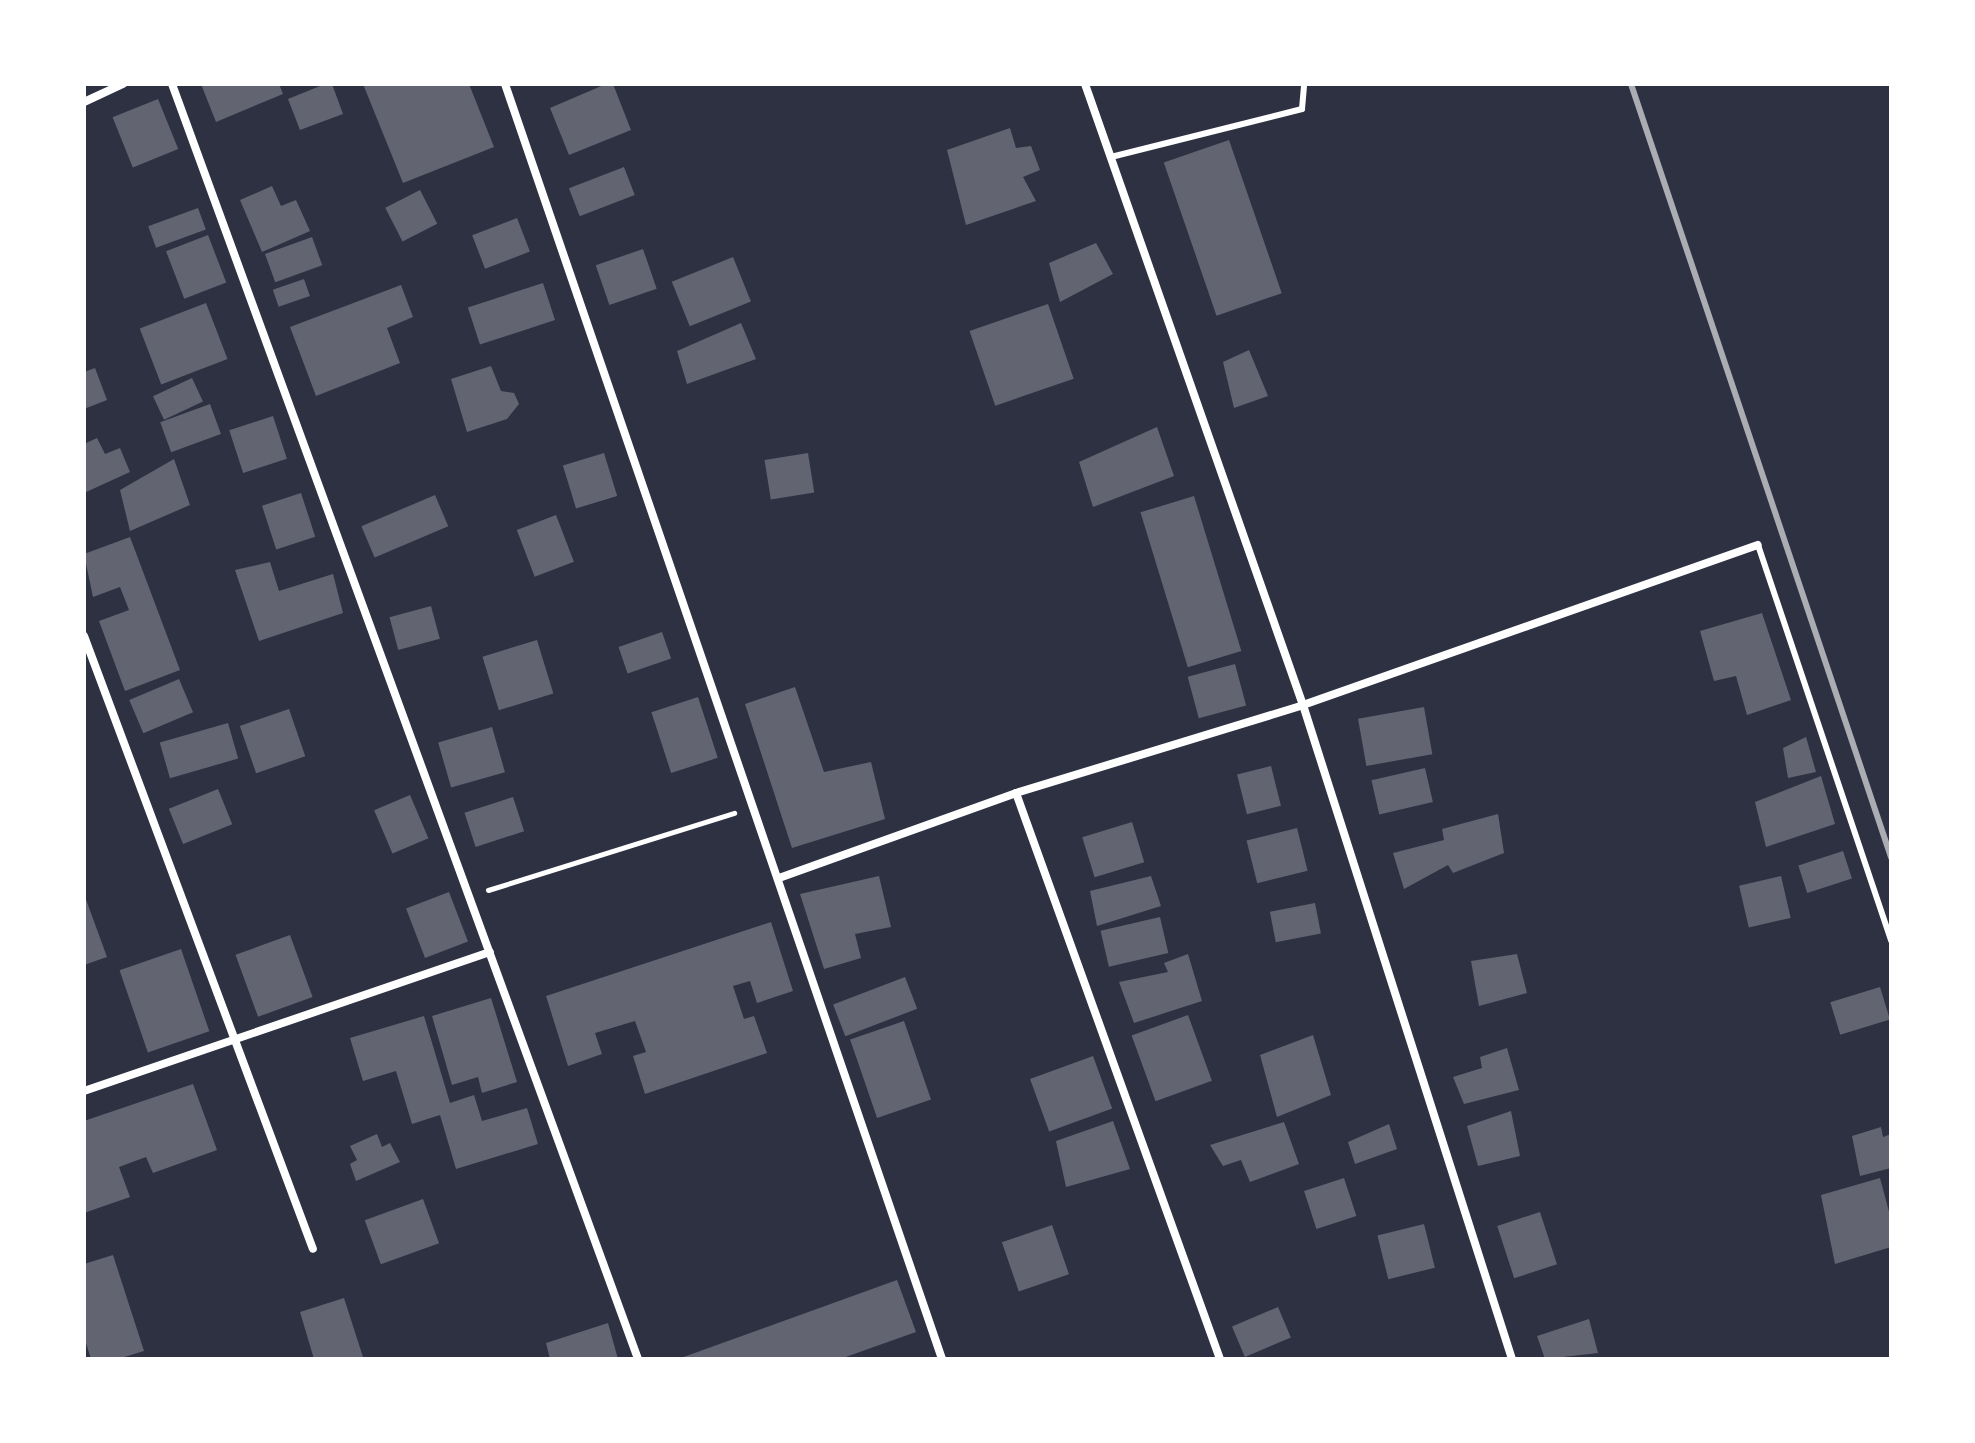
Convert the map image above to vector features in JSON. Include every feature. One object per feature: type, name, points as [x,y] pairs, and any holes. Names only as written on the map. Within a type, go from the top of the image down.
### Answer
[{"type":"street","points":[[84,102],[123,84]]},
{"type":"street","points":[[172,84],[638,1359]]},
{"type":"street","points":[[505,84],[942,1359]]},
{"type":"street","points":[[1085,84],[1303,705],[1512,1359]]},
{"type":"street","points":[[779,878],[1016,793],[1303,705],[1758,545]]},
{"type":"street","points":[[84,636],[313,1249]]},
{"type":"street","points":[[1016,793],[1220,1359]]},
{"type":"street","points":[[84,1091],[234,1037],[490,952]]},
{"type":"lane","points":[[1111,157],[1302,109],[1304,84]]},
{"type":"lane","points":[[1758,545],[1891,941]]},
{"type":"path","points":[[469,896],[754,806]]},
{"type":"building","points":[[201,84],[279,84],[283,94],[216,122]]},
{"type":"building","points":[[332,84],[343,114],[300,130],[288,99]]},
{"type":"building","points":[[363,84],[469,84],[494,147],[403,183]]},
{"type":"building","points":[[606,84],[613,84],[631,130],[569,155],[550,108]]},
{"type":"building","points":[[158,99],[178,149],[133,167],[113,117]]},
{"type":"building","points":[[1010,128],[1016,148],[1031,146],[1040,170],[1023,177],[1036,201],[966,225],[947,150]]},
{"type":"building","points":[[1229,140],[1282,293],[1217,316],[1164,162]]},
{"type":"building","points":[[624,167],[635,195],[580,216],[569,188]]},
{"type":"building","points":[[272,186],[281,206],[296,200],[310,231],[262,252],[240,200]]},
{"type":"building","points":[[420,190],[437,224],[403,242],[385,208]]},
{"type":"building","points":[[198,208],[206,230],[156,248],[148,226]]},
{"type":"building","points":[[517,218],[530,252],[485,269],[472,235]]},
{"type":"building","points":[[208,235],[226,283],[184,299],[166,251]]},
{"type":"building","points":[[312,237],[322,265],[275,282],[265,254]]},
{"type":"building","points":[[1096,243],[1113,274],[1060,302],[1049,263]]},
{"type":"building","points":[[643,249],[657,289],[609,305],[596,265]]},
{"type":"building","points":[[733,257],[751,302],[690,326],[672,282]]},
{"type":"building","points":[[304,279],[310,296],[279,307],[273,290]]},
{"type":"building","points":[[543,283],[555,320],[480,345],[468,307]]},
{"type":"building","points":[[401,285],[413,317],[387,328],[400,363],[316,396],[290,327]]},
{"type":"building","points":[[206,303],[228,359],[161,384],[140,328]]},
{"type":"building","points":[[1048,304],[1074,379],[995,406],[970,331]]},
{"type":"building","points":[[741,323],[756,359],[687,384],[677,351]]},
{"type":"building","points":[[1249,350],[1268,396],[1234,408],[1223,362]]},
{"type":"building","points":[[491,366],[501,391],[514,393],[519,404],[507,419],[467,432],[451,379]]},
{"type":"building","points":[[95,368],[107,400],[84,409],[84,372]]},
{"type":"building","points":[[192,378],[203,402],[164,420],[153,396]]},
{"type":"building","points":[[210,404],[221,434],[171,452],[160,422]]},
{"type":"building","points":[[273,416],[287,459],[243,473],[229,430]]},
{"type":"building","points":[[1157,427],[1174,476],[1093,507],[1079,462]]},
{"type":"building","points":[[97,438],[105,454],[120,448],[130,472],[84,493],[84,444]]},
{"type":"building","points":[[604,453],[617,496],[576,509],[563,466]]},
{"type":"building","points":[[808,453],[814,493],[771,499],[765,460]]},
{"type":"building","points":[[174,459],[190,505],[130,531],[120,490]]},
{"type":"building","points":[[301,493],[315,537],[276,549],[262,506]]},
{"type":"building","points":[[435,495],[448,526],[375,558],[361,526]]},
{"type":"building","points":[[1194,496],[1241,651],[1188,667],[1140,512]]},
{"type":"building","points":[[556,515],[574,562],[535,577],[517,530]]},
{"type":"building","points":[[130,537],[180,670],[125,691],[99,621],[129,610],[120,587],[93,597],[84,554]]},
{"type":"building","points":[[270,562],[279,591],[333,574],[343,613],[259,641],[235,570]]},
{"type":"building","points":[[431,606],[440,639],[398,650],[389,617]]},
{"type":"building","points":[[1762,613],[1791,700],[1747,715],[1736,676],[1714,681],[1700,631]]},
{"type":"building","points":[[662,632],[671,658],[628,673],[619,647]]},
{"type":"building","points":[[537,640],[553,694],[499,710],[482,657]]},
{"type":"building","points":[[1235,664],[1246,706],[1199,718],[1188,677]]},
{"type":"building","points":[[179,679],[193,712],[143,733],[129,700]]},
{"type":"building","points":[[795,687],[824,772],[871,762],[885,819],[792,848],[745,704]]},
{"type":"building","points":[[698,697],[718,758],[671,773],[651,712]]},
{"type":"building","points":[[1424,707],[1432,754],[1366,766],[1358,719]]},
{"type":"building","points":[[289,709],[305,756],[256,773],[240,726]]},
{"type":"building","points":[[228,723],[238,759],[170,778],[160,743]]},
{"type":"building","points":[[492,727],[505,772],[451,788],[438,742]]},
{"type":"building","points":[[1806,737],[1816,772],[1788,778],[1783,748]]},
{"type":"building","points":[[1271,766],[1281,806],[1247,814],[1237,774]]},
{"type":"building","points":[[1425,768],[1433,802],[1379,814],[1371,780]]},
{"type":"building","points":[[1821,776],[1835,824],[1766,847],[1755,802]]},
{"type":"building","points":[[218,789],[232,824],[183,844],[169,809]]},
{"type":"building","points":[[410,795],[428,838],[392,854],[374,810]]},
{"type":"building","points":[[513,797],[524,831],[476,847],[464,813]]},
{"type":"building","points":[[1498,814],[1504,853],[1453,873],[1448,865],[1404,889],[1393,853],[1444,840],[1442,829]]},
{"type":"building","points":[[1132,822],[1144,862],[1095,877],[1082,837]]},
{"type":"building","points":[[1297,828],[1308,871],[1257,883],[1247,841]]},
{"type":"building","points":[[1843,851],[1852,879],[1807,893],[1798,866]]},
{"type":"building","points":[[879,876],[891,927],[855,934],[861,958],[824,969],[800,894]]},
{"type":"building","points":[[1151,876],[1161,906],[1097,926],[1090,891]]},
{"type":"building","points":[[1781,876],[1791,918],[1749,928],[1739,886]]},
{"type":"building","points":[[449,892],[468,941],[425,958],[406,908]]},
{"type":"building","points":[[84,894],[107,957],[84,965]]},
{"type":"building","points":[[1315,903],[1321,933],[1276,942],[1270,912]]},
{"type":"building","points":[[1160,917],[1168,953],[1109,967],[1101,931]]},
{"type":"building","points":[[771,922],[793,991],[757,1003],[750,981],[733,986],[744,1019],[754,1016],[767,1053],[645,1094],[633,1056],[646,1052],[635,1021],[595,1033],[602,1054],[568,1066],[546,996]]},
{"type":"building","points":[[290,935],[313,997],[258,1017],[235,955]]},
{"type":"building","points":[[181,949],[209,1031],[148,1052],[120,970]]},
{"type":"building","points":[[1188,954],[1202,1001],[1134,1023],[1119,982],[1168,972],[1164,963]]},
{"type":"building","points":[[1517,954],[1527,993],[1479,1006],[1471,961]]},
{"type":"building","points":[[905,977],[917,1009],[845,1036],[833,1005]]},
{"type":"building","points":[[1880,987],[1890,1020],[1840,1035],[1830,1002]]},
{"type":"building","points":[[491,998],[517,1082],[482,1093],[478,1077],[452,1085],[432,1016]]},
{"type":"building","points":[[1188,1015],[1212,1081],[1156,1101],[1132,1036]]},
{"type":"building","points":[[424,1016],[450,1103],[474,1095],[482,1121],[527,1108],[538,1144],[456,1169],[440,1115],[412,1124],[396,1071],[363,1081],[350,1038]]},
{"type":"building","points":[[904,1021],[931,1099],[877,1118],[850,1040]]},
{"type":"building","points":[[1313,1035],[1331,1095],[1277,1117],[1260,1055]]},
{"type":"building","points":[[1507,1048],[1519,1090],[1464,1104],[1453,1077],[1482,1068],[1480,1057]]},
{"type":"building","points":[[1093,1056],[1112,1109],[1049,1132],[1030,1079]]},
{"type":"building","points":[[193,1084],[217,1150],[153,1173],[146,1157],[119,1167],[130,1197],[84,1213],[84,1121]]},
{"type":"building","points":[[1511,1111],[1520,1156],[1478,1166],[1467,1126]]},
{"type":"building","points":[[1113,1121],[1130,1169],[1066,1187],[1056,1141]]},
{"type":"building","points":[[1284,1122],[1299,1164],[1250,1182],[1241,1160],[1223,1166],[1210,1145]]},
{"type":"building","points":[[1389,1124],[1397,1149],[1355,1164],[1348,1142]]},
{"type":"building","points":[[1881,1127],[1883,1137],[1891,1134],[1891,1168],[1860,1176],[1852,1136]]},
{"type":"building","points":[[377,1134],[382,1147],[390,1143],[400,1162],[356,1181],[350,1164],[357,1160],[350,1146]]},
{"type":"building","points":[[1344,1178],[1356,1216],[1316,1229],[1304,1191]]},
{"type":"building","points":[[1880,1178],[1891,1219],[1891,1247],[1835,1264],[1821,1195]]},
{"type":"building","points":[[423,1199],[439,1243],[381,1264],[365,1220]]},
{"type":"building","points":[[1540,1212],[1557,1264],[1514,1278],[1497,1226]]},
{"type":"building","points":[[1424,1224],[1435,1268],[1388,1279],[1377,1236]]},
{"type":"building","points":[[1052,1225],[1069,1274],[1019,1291],[1002,1242]]},
{"type":"building","points":[[113,1255],[144,1351],[118,1359],[91,1359],[84,1337],[84,1264]]},
{"type":"building","points":[[897,1280],[916,1332],[840,1359],[678,1359]]},
{"type":"building","points":[[344,1298],[363,1357],[314,1359],[300,1312]]},
{"type":"building","points":[[1278,1307],[1291,1337],[1245,1357],[1232,1327]]},
{"type":"building","points":[[1589,1319],[1598,1353],[1545,1359],[1537,1336]]},
{"type":"building","points":[[608,1323],[618,1359],[550,1359],[546,1343]]},
{"type":"railway","points":[[1631,84],[1891,857]]}]
